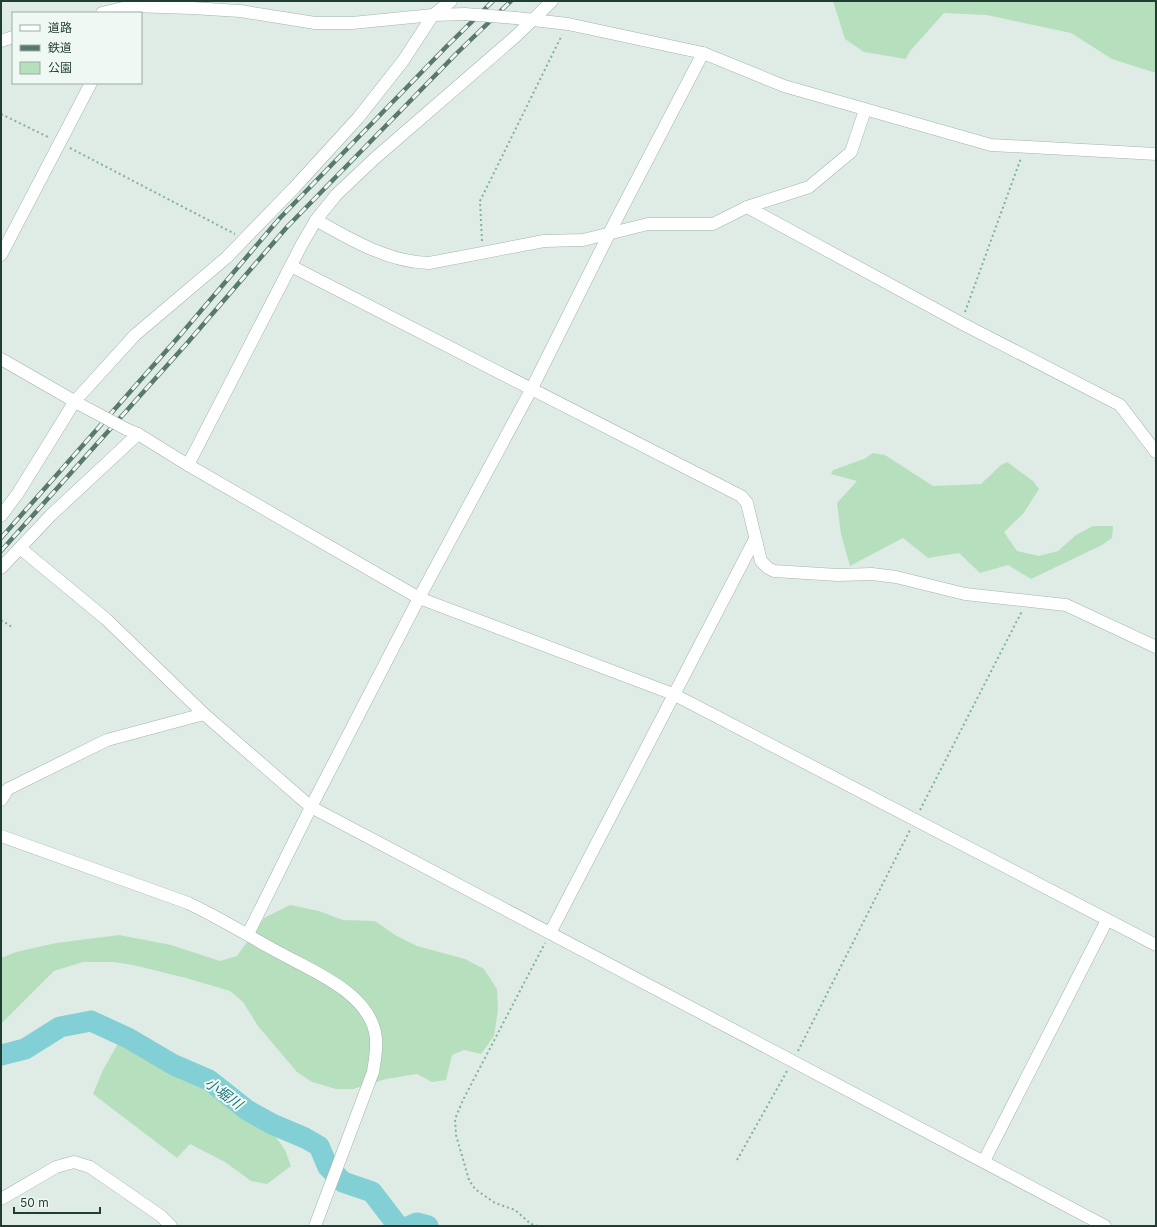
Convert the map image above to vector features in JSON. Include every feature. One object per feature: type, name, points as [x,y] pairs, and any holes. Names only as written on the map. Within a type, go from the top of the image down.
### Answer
[{"type":"street","points":[[1,516],[78,403],[135,335],[226,258],[245,239],[358,118],[403,61],[434,15],[452,1]]},
{"type":"street","points":[[188,465],[316,220],[336,195],[374,159],[516,36],[552,1]]},
{"type":"street","points":[[109,12],[129,9],[240,11],[315,23],[352,23],[434,15],[465,14],[532,19],[568,24],[703,53],[784,86],[991,145],[1156,154]]},
{"type":"street","points":[[1,41],[12,37]]},
{"type":"street","points":[[248,934],[311,807],[419,598],[531,390],[608,235],[703,53]]},
{"type":"street","points":[[1,255],[89,84]]},
{"type":"street","points":[[316,220],[362,246],[417,263],[429,263],[544,241],[584,240],[648,224],[713,224],[747,207],[809,187],[851,152],[865,110]]},
{"type":"street","points":[[747,207],[961,322],[1120,405],[1156,452]]},
{"type":"street","points":[[291,266],[741,496],[747,503],[761,561],[768,568],[774,571],[872,574],[896,577],[965,594],[1066,605],[1156,647]]},
{"type":"street","points":[[1,359],[78,403],[138,434],[188,465],[419,598],[673,694],[1156,945]]},
{"type":"street","points":[[1,568],[51,515],[138,434]]},
{"type":"street","points":[[550,933],[673,694],[755,539]]},
{"type":"street","points":[[20,548],[106,619],[204,714],[311,807],[1105,1226]]},
{"type":"street","points":[[1,800],[8,790],[16,785],[108,740],[204,714]]},
{"type":"street","points":[[1,836],[188,903],[248,934],[282,955],[319,973],[359,1002],[376,1032],[376,1049],[373,1072],[315,1226]]},
{"type":"street","points":[[984,1161],[1107,920]]},
{"type":"street","points":[[1,1199],[56,1167],[74,1162],[90,1167],[161,1216],[171,1226]]},
{"type":"path","points":[[482,252],[480,200],[568,24]]},
{"type":"path","points":[[1,114],[245,239]]},
{"type":"path","points":[[961,322],[1025,147]]},
{"type":"path","points":[[736,1160],[792,1062],[1027,601]]},
{"type":"path","points":[[1,620],[12,627]]},
{"type":"path","points":[[538,1226],[531,1224],[515,1210],[495,1204],[474,1189],[469,1180],[456,1136],[455,1119],[463,1100],[550,933]]},
{"type":"green space","points":[[833,1],[1156,1],[1156,73],[1112,59],[1071,33],[987,15],[944,13],[910,51],[906,59],[864,52],[845,39]]},
{"type":"green space","points":[[873,453],[885,455],[933,486],[981,484],[1001,465],[1007,462],[1033,481],[1039,489],[1023,514],[1004,532],[1017,551],[1039,556],[1058,551],[1076,535],[1093,526],[1113,526],[1112,538],[1102,545],[1031,579],[1008,565],[980,573],[959,553],[928,558],[903,538],[850,566],[841,534],[837,503],[857,481],[831,474],[833,470],[864,459]]},
{"type":"green space","points":[[290,905],[319,911],[343,920],[375,921],[395,935],[417,946],[465,959],[484,969],[497,989],[498,1010],[494,1036],[481,1054],[464,1050],[452,1055],[446,1080],[432,1082],[417,1074],[386,1079],[353,1089],[336,1089],[312,1082],[297,1072],[258,1026],[243,1002],[230,991],[186,978],[114,962],[83,962],[54,971],[1,1024],[1,958],[16,952],[56,943],[119,935],[171,945],[220,961],[237,956],[264,918]]},
{"type":"green space","points":[[120,1040],[169,1070],[204,1085],[273,1133],[285,1150],[291,1166],[267,1184],[251,1181],[225,1162],[190,1144],[177,1158],[93,1094],[103,1070]]},
{"type":"waterway","name":"小堀川","points":[[1,1055],[25,1049],[60,1027],[91,1021],[128,1038],[174,1065],[209,1080],[247,1110],[272,1124],[305,1138],[319,1146],[328,1167],[343,1182],[372,1192],[398,1226]]},
{"type":"waterway","name":"小堀川","points":[[410,1226],[417,1223],[428,1226]]},
{"type":"railway","points":[[1,538],[182,333],[279,219],[448,45],[493,1]]},
{"type":"railway","points":[[1,551],[189,341],[287,227],[457,53],[511,1]]}]
